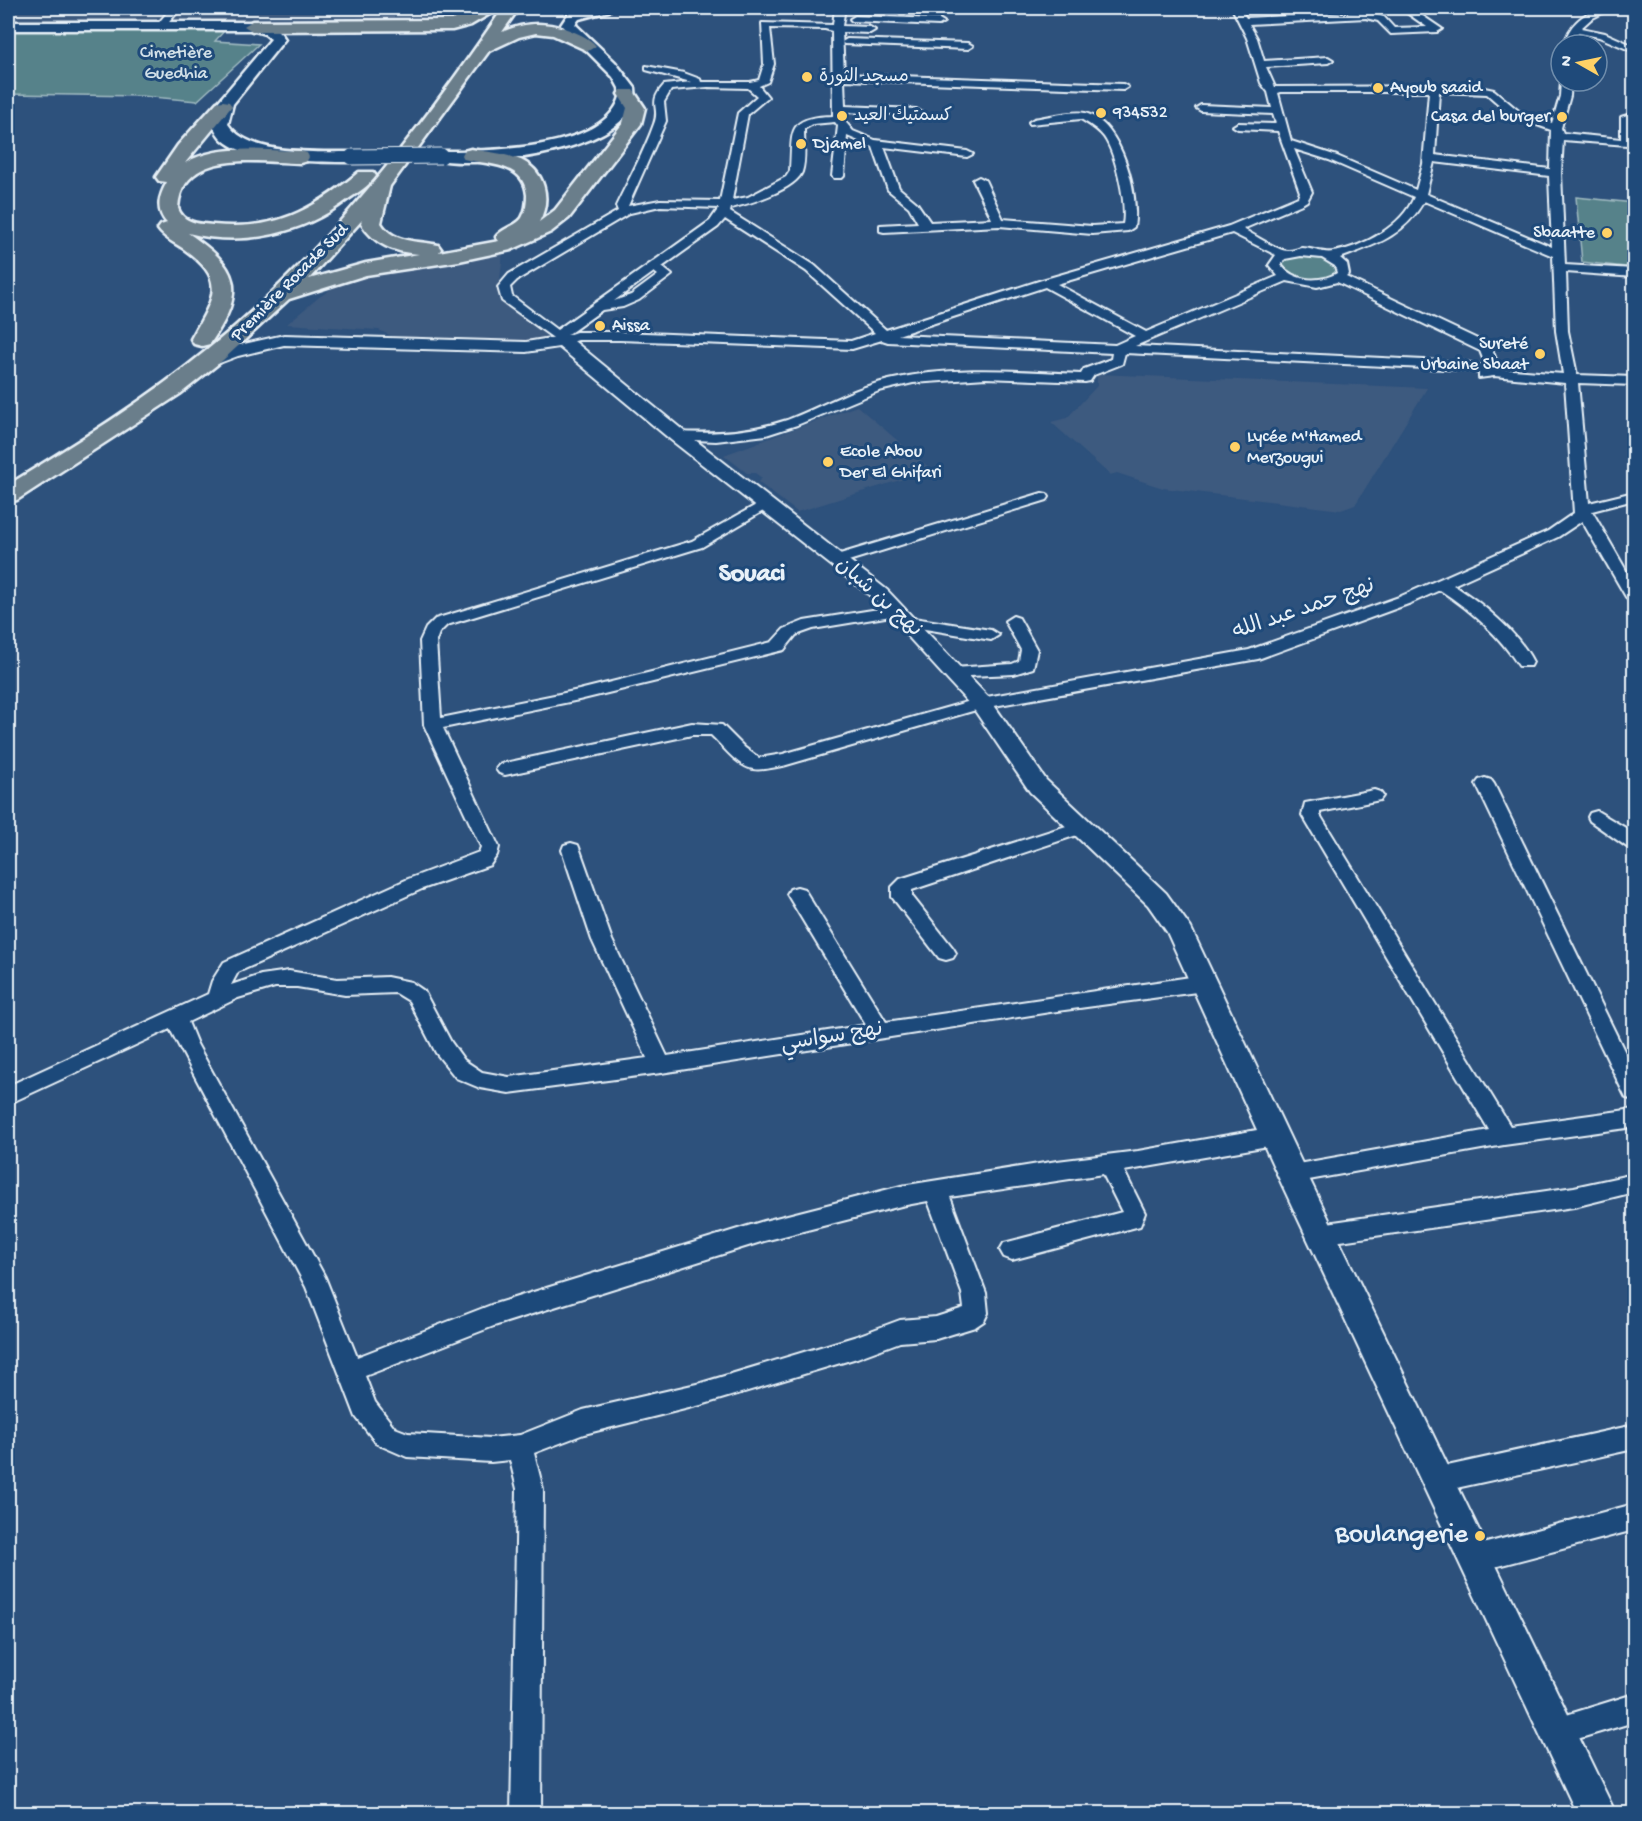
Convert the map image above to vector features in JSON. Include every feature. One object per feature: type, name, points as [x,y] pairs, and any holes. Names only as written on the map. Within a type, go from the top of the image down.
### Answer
[{"type":"highway","points":[[252,26],[453,25],[465,22],[492,8]]},
{"type":"highway","name":"Première Rocade Sud","points":[[192,360],[202,339],[284,267],[420,138],[469,44],[492,8]]},
{"type":"highway","points":[[511,8],[517,19],[528,21],[583,12]]},
{"type":"highway","name":"Première Rocade Sud","points":[[442,75],[469,44],[511,8]]},
{"type":"highway","points":[[278,39],[305,29],[428,28],[452,30],[469,44],[540,27],[557,29],[588,46]]},
{"type":"highway","points":[[280,296],[352,272],[499,247],[528,237],[549,226],[562,214],[632,124],[637,108],[627,94]]},
{"type":"highway","points":[[202,339],[219,311],[224,294],[223,276],[218,266],[202,252],[163,225],[156,218],[153,210],[155,198],[174,165],[193,139],[223,106]]},
{"type":"highway","name":"Première Rocade Sud","points":[[8,495],[104,436],[192,360],[260,315],[334,242],[374,182],[394,139]]},
{"type":"highway","points":[[374,182],[371,223],[375,232],[389,242],[410,247],[452,248],[500,240],[519,231],[529,223],[535,212],[537,201],[531,176],[515,164],[471,155]]},
{"type":"highway","points":[[300,156],[228,157],[198,163],[182,172],[169,196],[168,210],[172,218],[179,223],[207,231],[253,232],[300,222],[374,182]]},
{"type":"highway","points":[[8,474],[87,425],[154,376]]},
{"type":"main road","points":[[8,26],[252,26],[269,30],[275,33],[278,39],[223,106],[219,123],[226,135],[249,147],[300,156],[493,155],[555,146],[588,135],[604,127],[619,114],[626,104],[627,94],[622,79],[568,25],[571,19],[583,12],[603,8]]},
{"type":"street","points":[[161,26],[176,8]]},
{"type":"street","points":[[192,360],[284,340],[526,347],[576,336],[620,336],[852,345],[1046,283],[1233,229],[1289,207],[1303,199],[1306,192],[1286,143],[1273,92],[1266,82],[1252,38],[1236,8]]},
{"type":"street","points":[[1338,8],[1348,16]]},
{"type":"street","points":[[1373,8],[1380,13],[1381,19],[1391,31],[1437,29],[1404,8]]},
{"type":"street","points":[[1574,33],[1584,18],[1607,8]]},
{"type":"street","points":[[1243,21],[1366,15],[1381,19]]},
{"type":"street","points":[[624,212],[622,206],[661,121],[659,102],[664,90],[668,87],[750,85],[763,82],[769,64],[765,25],[826,26],[837,18],[939,22]]},
{"type":"street","points":[[837,18],[870,30]]},
{"type":"street","points":[[837,18],[836,42],[842,69],[838,176]]},
{"type":"street","points":[[1575,30],[1611,38],[1635,49]]},
{"type":"street","points":[[836,42],[968,46]]},
{"type":"street","points":[[1261,64],[1328,60]]},
{"type":"street","points":[[650,68],[684,75],[704,86]]},
{"type":"street","points":[[842,69],[1123,87]]},
{"type":"street","points":[[560,339],[598,306],[609,307],[628,303],[666,275],[653,266],[714,224],[725,209],[743,112],[763,97],[750,85]]},
{"type":"street","points":[[1330,258],[1397,228],[1414,211],[1425,186],[1434,88]]},
{"type":"street","points":[[1273,92],[1279,89],[1475,89],[1490,92],[1516,114],[1557,132],[1623,143],[1627,140],[1626,117],[1635,116]]},
{"type":"street","points":[[1565,93],[1557,132],[1555,173],[1562,331],[1571,379],[1583,508],[1635,597]]},
{"type":"street","points":[[1201,108],[1279,111]]},
{"type":"street","points":[[560,339],[506,298],[504,287],[513,277],[624,212],[643,205],[660,203],[725,209],[751,200],[790,179],[798,167],[799,129],[807,121],[916,112]]},
{"type":"street","points":[[884,228],[999,222],[1092,230],[1122,229],[1130,224],[1129,201],[1113,144],[1107,134],[1083,116],[1034,122]]},
{"type":"street","points":[[840,118],[849,133],[876,143],[966,154]]},
{"type":"street","points":[[1238,126],[1283,128]]},
{"type":"street","points":[[876,143],[881,149],[894,190],[913,205],[926,226]]},
{"type":"street","points":[[1286,143],[1333,158],[1560,261],[1635,273]]},
{"type":"street","points":[[1428,158],[1555,173]]},
{"type":"street","points":[[979,180],[999,222]]},
{"type":"street","points":[[725,209],[810,268],[881,336],[1431,364],[1442,372],[1457,376],[1475,376],[1494,372],[1571,379],[1635,381]]},
{"type":"street","points":[[1233,229],[1285,255]]},
{"type":"street","points":[[1338,278],[1344,269],[1341,264],[1313,252],[1285,255],[1276,260],[1277,270],[1287,277],[1319,283],[1338,278],[1485,348],[1494,372]]},
{"type":"street","points":[[1119,348],[1287,277]]},
{"type":"street","points":[[1046,283],[1146,337]]},
{"type":"street","points":[[260,315],[263,327],[284,340]]},
{"type":"street","name":"نهج بن شبان","points":[[560,339],[678,436],[836,560],[902,616],[981,703],[1038,786],[1157,899],[1178,928],[1320,1234],[1597,1814]]},
{"type":"street","points":[[705,457],[764,431],[785,425],[872,390],[910,379],[976,375],[1084,378],[1089,372],[1117,361],[1119,348]]},
{"type":"street","points":[[678,436],[709,438],[764,431]]},
{"type":"street","points":[[1583,508],[1635,496]]},
{"type":"street","points":[[836,560],[1042,497]]},
{"type":"street","points":[[8,1095],[75,1062],[217,999],[222,981],[231,967],[416,884],[483,860],[488,855],[490,847],[433,725],[428,641],[432,631],[441,622],[697,544],[765,504]]},
{"type":"street","name":"نهج حمد عبد الله","points":[[505,769],[692,729],[711,728],[716,729],[739,752],[756,764],[783,760],[884,733],[981,703],[1252,655],[1405,600],[1554,534],[1581,515],[1583,508]]},
{"type":"street","points":[[1441,584],[1471,603],[1520,652],[1525,662]]},
{"type":"street","points":[[433,725],[693,669],[778,646],[789,633],[797,629],[831,621],[902,616],[991,635]]},
{"type":"street","points":[[953,673],[1014,669],[1027,664],[1029,650],[1013,621]]},
{"type":"street","points":[[1485,784],[1635,1092]]},
{"type":"street","points":[[1374,796],[1311,807],[1311,815],[1504,1136]]},
{"type":"street","points":[[1597,817],[1635,842]]},
{"type":"street","points":[[946,953],[902,897],[902,887],[1082,827]]},
{"type":"street","points":[[571,850],[602,940],[661,1065]]},
{"type":"street","points":[[797,894],[881,1031]]},
{"type":"street","name":"نهج سواسي","points":[[217,999],[265,983],[286,979],[350,988],[398,984],[410,987],[451,1058],[463,1072],[487,1082],[508,1084],[537,1083],[1204,983]]},
{"type":"street","points":[[176,1018],[187,1045],[317,1284],[352,1370],[365,1409],[386,1436],[407,1445],[491,1450],[520,1447],[583,1422],[701,1395],[857,1347],[900,1331],[936,1328],[966,1319],[976,1313],[974,1293],[936,1191]]},
{"type":"street","points":[[1292,1174],[1504,1136],[1635,1118]]},
{"type":"street","points":[[352,1370],[491,1316],[764,1231],[901,1196],[1274,1136]]},
{"type":"street","points":[[1012,1250],[1132,1219],[1134,1213],[1129,1200],[1109,1164]]},
{"type":"street","points":[[1320,1234],[1574,1197],[1635,1183]]},
{"type":"street","points":[[1438,1480],[1635,1437]]},
{"type":"street","points":[[520,1447],[530,1489],[526,1814]]},
{"type":"street","points":[[1475,1559],[1635,1517]]},
{"type":"street","points":[[1557,1731],[1635,1708]]},
{"type":"shaded area","points":[[8,8],[474,8],[471,15],[452,22],[8,24]]},
{"type":"shaded area","points":[[503,252],[498,298],[547,336],[542,344],[395,338],[379,330],[287,324],[318,298],[353,274]]},
{"type":"shaded area","name":"Lycée M'Hamed Merzougui","points":[[1097,374],[1427,388],[1355,505],[1341,510],[1163,488],[1117,473],[1110,475],[1051,422],[1067,418],[1097,386]]},
{"type":"shaded area","name":"Ecole Abou Der El Ghifari","points":[[857,406],[932,470],[797,512],[758,482],[762,478],[755,473],[747,473],[724,455]]},
{"type":"green space","name":"Cimetière Guedhia","points":[[8,29],[226,29],[215,41],[259,44],[197,101],[141,96],[8,94]]},
{"type":"green space","name":"Sbaatte","points":[[1576,197],[1634,203],[1634,268],[1582,262]]},
{"type":"green space","points":[[1298,255],[1324,258],[1335,265],[1336,273],[1315,280],[1293,275],[1282,266],[1288,258]]},
{"type":"place","name":"مسجد الثورة","points":[[807,77]]},
{"type":"place","name":"Ayoub saaid","points":[[1378,88]]},
{"type":"place","name":"934532","points":[[1101,113]]},
{"type":"place","name":"كسمتيك العيد","points":[[842,116]]},
{"type":"place","name":"Casa del burger","points":[[1562,117]]},
{"type":"place","name":"Djamel","points":[[801,144]]},
{"type":"place","name":"Sbaatte","points":[[1607,233]]},
{"type":"place","name":"Aissa","points":[[600,326]]},
{"type":"place","name":"Sureté Urbaine Sbaat","points":[[1540,354]]},
{"type":"place","name":"Lycée M'Hamed Merzougui","points":[[1235,447]]},
{"type":"place","name":"Ecole Abou Der El Ghifari","points":[[828,462]]},
{"type":"place","name":"Boulangerie","points":[[1480,1536]]},
{"type":"district","name":"Souaci","points":[[752,575]]}]
